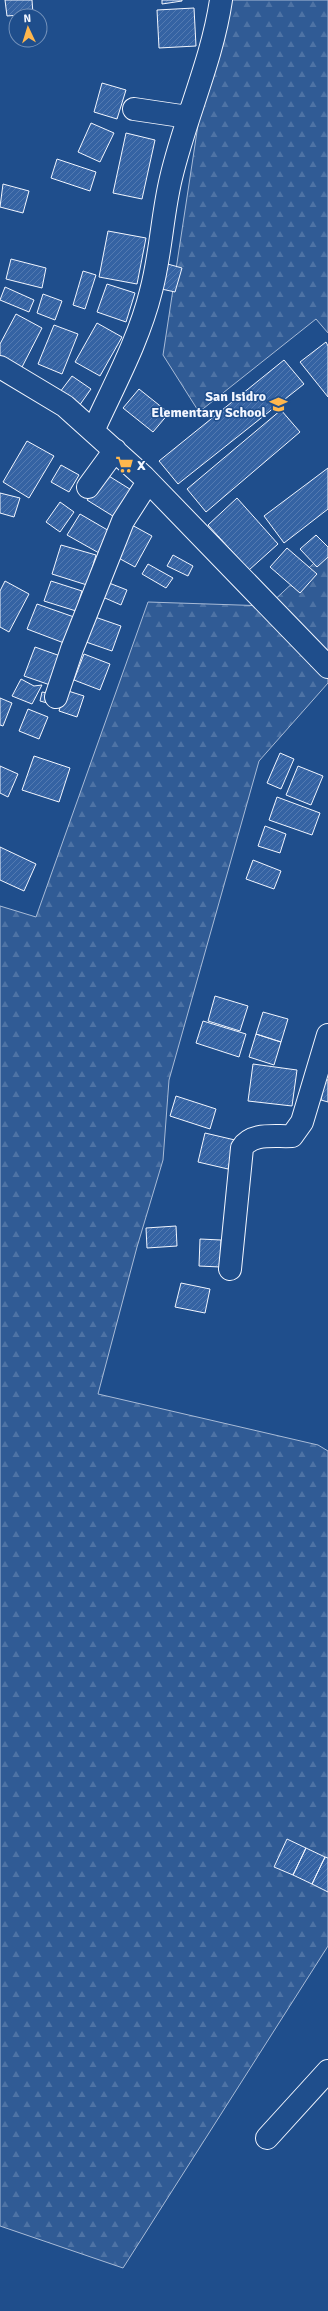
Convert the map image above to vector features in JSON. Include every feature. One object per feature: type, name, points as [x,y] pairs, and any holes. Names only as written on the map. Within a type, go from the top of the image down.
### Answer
[{"type":"street","points":[[93,431],[136,339],[152,291],[170,178],[188,117],[214,40],[221,0]]},
{"type":"street","points":[[134,109],[188,117]]},
{"type":"street","points":[[0,367],[65,406],[115,450],[328,667]]},
{"type":"street","points":[[88,487],[115,450]]},
{"type":"street","points":[[56,696],[72,649],[123,522],[148,482]]},
{"type":"street","points":[[230,1269],[242,1148],[246,1141],[252,1137],[292,1136],[302,1122],[328,1035]]},
{"type":"street","points":[[267,2138],[328,2071]]},
{"type":"green space","points":[[217,0],[328,0],[328,333],[316,319],[199,412],[163,355]]},
{"type":"green space","points":[[328,550],[328,683],[259,761],[169,1080],[163,1160],[137,1247],[98,1394],[318,1445],[328,1451],[328,1946],[123,2268],[0,2226],[0,906],[36,917],[148,602],[268,606]]},
{"type":"building","points":[[5,0],[32,0],[33,8],[8,8],[7,16]]},
{"type":"building","points":[[162,0],[182,0],[182,1],[162,4]]},
{"type":"building","points":[[194,8],[196,46],[159,48],[157,10]]},
{"type":"building","points":[[102,83],[126,90],[117,119],[94,112]]},
{"type":"building","points":[[91,123],[114,133],[100,162],[78,152]]},
{"type":"building","points":[[126,133],[155,140],[142,199],[113,193]]},
{"type":"building","points":[[57,159],[96,172],[90,191],[51,178]]},
{"type":"building","points":[[3,184],[29,191],[23,213],[0,207]]},
{"type":"building","points":[[108,231],[146,238],[137,284],[99,277]]},
{"type":"building","points":[[11,259],[46,268],[42,288],[6,279]]},
{"type":"building","points":[[164,263],[182,268],[175,292],[157,288]]},
{"type":"building","points":[[83,271],[96,275],[85,309],[73,305]]},
{"type":"building","points":[[107,284],[135,293],[126,322],[97,312]]},
{"type":"building","points":[[5,287],[34,300],[29,312],[0,300]]},
{"type":"building","points":[[43,294],[62,301],[55,320],[37,313]]},
{"type":"building","points":[[16,314],[42,328],[21,369],[0,358],[0,344]]},
{"type":"building","points":[[97,323],[122,337],[100,376],[75,362]]},
{"type":"building","points":[[54,325],[78,334],[62,374],[38,364]]},
{"type":"building","points":[[326,342],[328,346],[328,397],[300,362]]},
{"type":"building","points":[[284,360],[304,384],[178,484],[159,461]]},
{"type":"building","points":[[72,376],[91,389],[79,406],[60,392]]},
{"type":"building","points":[[139,389],[169,413],[153,432],[123,408]]},
{"type":"building","points":[[281,410],[300,432],[206,512],[187,489]]},
{"type":"building","points":[[27,441],[54,456],[29,498],[3,482]]},
{"type":"building","points":[[61,465],[79,475],[69,492],[51,482]]},
{"type":"building","points":[[328,468],[328,509],[284,543],[264,516]]},
{"type":"building","points":[[104,473],[133,491],[116,518],[87,500]]},
{"type":"building","points":[[0,493],[20,498],[14,517],[0,513]]},
{"type":"building","points":[[237,498],[278,544],[249,570],[208,525]]},
{"type":"building","points":[[60,502],[74,512],[60,532],[46,522]]},
{"type":"building","points":[[80,514],[111,532],[99,553],[67,535]]},
{"type":"building","points":[[130,524],[152,536],[135,567],[113,555]]},
{"type":"building","points":[[316,535],[328,547],[328,557],[317,567],[300,549]]},
{"type":"building","points":[[61,545],[96,555],[87,585],[52,574]]},
{"type":"building","points":[[287,548],[317,574],[300,593],[270,567]]},
{"type":"building","points":[[173,555],[193,566],[188,576],[167,566]]},
{"type":"building","points":[[148,564],[173,578],[166,588],[142,574]]},
{"type":"building","points":[[5,581],[29,594],[9,632],[0,627],[0,591]]},
{"type":"building","points":[[51,581],[82,591],[76,611],[44,601]]},
{"type":"building","points":[[104,581],[127,590],[121,605],[98,595]]},
{"type":"building","points":[[37,604],[74,617],[64,643],[27,629]]},
{"type":"building","points":[[95,617],[121,626],[112,651],[86,642]]},
{"type":"building","points":[[35,647],[66,658],[56,687],[24,676]]},
{"type":"building","points":[[84,654],[110,664],[100,690],[74,680]]},
{"type":"building","points":[[21,679],[34,686],[42,685],[32,704],[12,696]]},
{"type":"building","points":[[65,690],[84,696],[77,717],[59,711]]},
{"type":"building","points":[[42,692],[53,694],[51,704],[40,701]]},
{"type":"building","points":[[0,698],[12,703],[3,726],[0,725]]},
{"type":"building","points":[[28,709],[48,717],[39,739],[19,731]]},
{"type":"building","points":[[280,753],[294,759],[281,789],[267,783]]},
{"type":"building","points":[[34,756],[70,768],[59,802],[22,790]]},
{"type":"building","points":[[0,766],[18,774],[8,797],[0,793]]},
{"type":"building","points":[[298,766],[323,776],[311,805],[286,795]]},
{"type":"building","points":[[277,797],[320,813],[312,835],[269,820]]},
{"type":"building","points":[[265,826],[286,834],[280,853],[258,846]]},
{"type":"building","points":[[0,847],[36,864],[24,891],[0,880]]},
{"type":"building","points":[[253,860],[281,871],[274,889],[246,879]]},
{"type":"building","points":[[215,996],[248,1006],[240,1031],[208,1021]]},
{"type":"building","points":[[263,1012],[288,1019],[281,1042],[256,1034]]},
{"type":"building","points":[[203,1021],[246,1034],[239,1057],[196,1043]]},
{"type":"building","points":[[256,1034],[281,1042],[274,1065],[249,1057]]},
{"type":"building","points":[[253,1064],[297,1070],[292,1106],[248,1101]]},
{"type":"building","points":[[325,1079],[328,1080],[328,1102],[321,1100]]},
{"type":"building","points":[[176,1096],[216,1109],[210,1129],[170,1116]]},
{"type":"building","points":[[205,1133],[235,1140],[228,1169],[198,1162]]},
{"type":"building","points":[[176,1226],[177,1246],[147,1248],[146,1228]]},
{"type":"building","points":[[200,1239],[221,1240],[220,1267],[199,1266]]},
{"type":"building","points":[[181,1283],[210,1289],[205,1313],[175,1307]]},
{"type":"building","points":[[287,1839],[306,1848],[293,1875],[274,1867]]},
{"type":"building","points":[[306,1848],[325,1857],[312,1884],[293,1875]]},
{"type":"building","points":[[325,1857],[328,1858],[328,1892],[312,1884]]},
{"type":"place","name":"San Isidro Elementary School","points":[[279,404]]},
{"type":"place","name":"X","points":[[124,465]]}]
